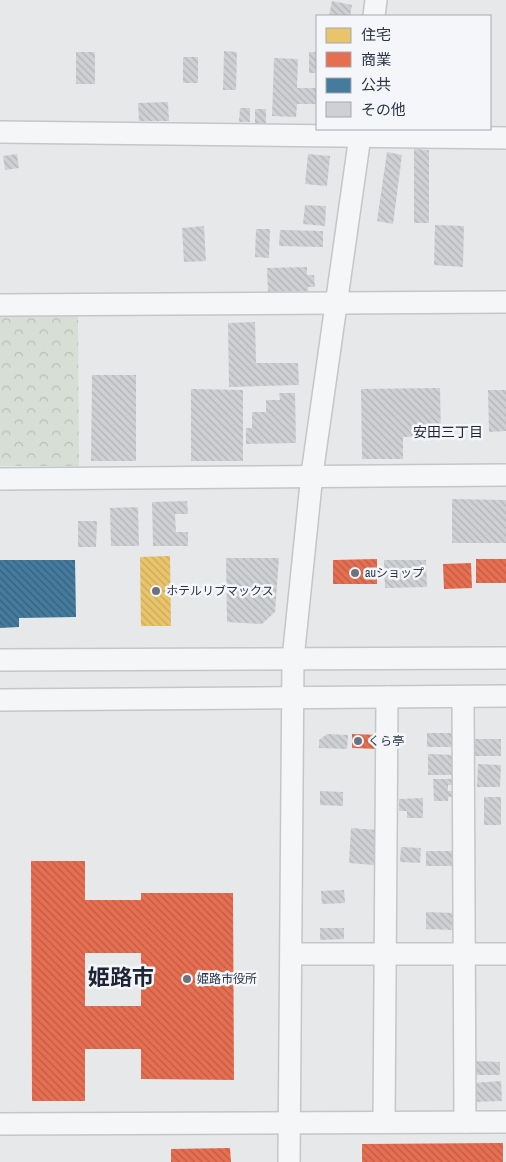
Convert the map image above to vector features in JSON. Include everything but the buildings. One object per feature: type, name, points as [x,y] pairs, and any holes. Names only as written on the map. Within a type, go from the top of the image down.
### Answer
[{"type":"street","points":[[374,15],[376,0]]},
{"type":"street","points":[[0,132],[361,132],[506,138]]},
{"type":"street","points":[[289,1162],[293,658],[312,474],[361,132]]},
{"type":"street","points":[[0,305],[506,302]]},
{"type":"street","points":[[0,479],[312,474],[506,475]]},
{"type":"street","points":[[0,660],[506,658]]},
{"type":"street","points":[[462,696],[464,1122]]},
{"type":"street","points":[[0,700],[506,696]]},
{"type":"street","points":[[384,1122],[387,697]]},
{"type":"street","points":[[291,954],[506,954]]},
{"type":"street","points":[[0,1124],[506,1122]]},
{"type":"green space","points":[[0,313],[78,314],[79,466],[0,466]]},
{"type":"place","name":"auショップ","points":[[355,573]]},
{"type":"place","name":"ホテルリブマックス","points":[[156,591]]},
{"type":"place","name":"くら亭","points":[[358,741]]},
{"type":"place","name":"姫路市役所","points":[[187,979]]},
{"type":"district","name":"安田三丁目","points":[[448,432]]},
{"type":"district","name":"姫路市","points":[[121,977]]}]
